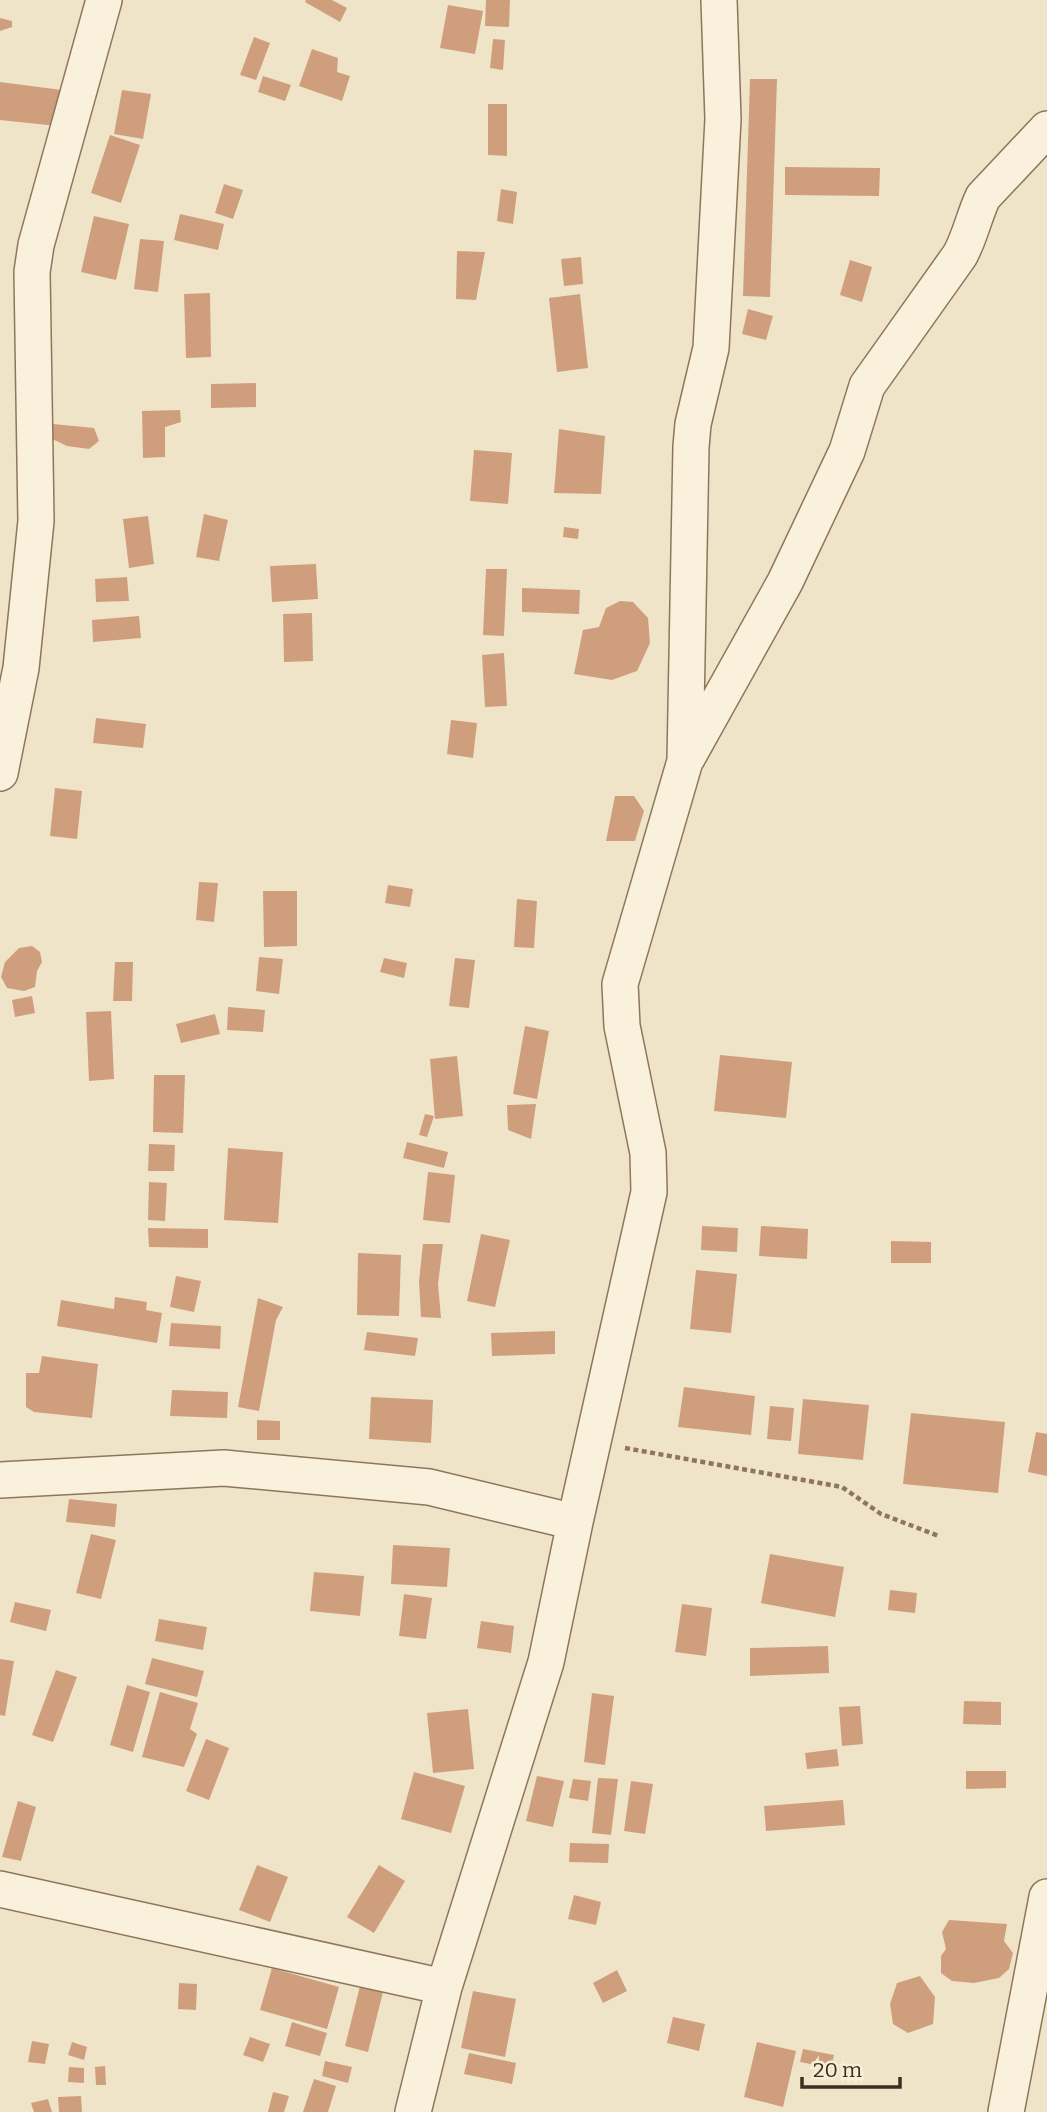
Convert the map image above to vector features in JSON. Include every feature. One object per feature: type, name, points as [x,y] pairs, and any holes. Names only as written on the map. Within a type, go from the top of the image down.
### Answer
[{"type":"street","points":[[0,773],[21,668],[36,521],[32,272],[36,245],[104,0]]},
{"type":"street","points":[[685,761],[691,447],[711,348],[723,119],[719,0]]},
{"type":"street","points":[[412,2112],[444,1987],[546,1662],[649,1192],[648,1153],[622,1026],[620,984],[685,761],[785,582],[847,451],[867,386],[961,256],[969,240],[977,209],[984,197],[1047,129]]},
{"type":"street","points":[[0,1480],[224,1468],[429,1487],[575,1522]]},
{"type":"street","points":[[0,1889],[444,1987]]},
{"type":"street","points":[[1006,2112],[1047,1897]]},
{"type":"path","points":[[593,1443],[842,1487],[881,1514],[939,1536]]},
{"type":"building","points":[[332,0],[347,8],[340,22],[305,2]]},
{"type":"building","points":[[486,0],[510,0],[509,27],[485,26]]},
{"type":"building","points":[[448,5],[483,11],[475,54],[440,48]]},
{"type":"building","points":[[0,18],[12,21],[12,27],[0,31]]},
{"type":"building","points":[[254,37],[270,43],[256,80],[240,75]]},
{"type":"building","points":[[493,39],[505,40],[503,70],[490,68]]},
{"type":"building","points":[[312,49],[338,58],[337,72],[350,76],[342,101],[299,86]]},
{"type":"building","points":[[263,76],[291,85],[285,101],[258,92]]},
{"type":"building","points":[[750,79],[777,79],[770,297],[743,296]]},
{"type":"building","points":[[0,82],[62,90],[57,126],[0,120]]},
{"type":"building","points":[[122,90],[151,94],[143,139],[114,134]]},
{"type":"building","points":[[488,104],[507,104],[507,156],[488,155]]},
{"type":"building","points":[[110,135],[140,145],[121,203],[91,193]]},
{"type":"building","points":[[785,167],[880,168],[879,196],[785,195]]},
{"type":"building","points":[[224,184],[243,190],[233,219],[215,213]]},
{"type":"building","points":[[501,189],[517,192],[513,224],[497,221]]},
{"type":"building","points":[[180,214],[224,224],[218,250],[174,240]]},
{"type":"building","points":[[94,216],[129,224],[116,280],[81,272]]},
{"type":"building","points":[[140,239],[164,241],[158,292],[134,289]]},
{"type":"building","points":[[457,251],[485,252],[476,300],[456,299]]},
{"type":"building","points":[[581,257],[583,284],[564,286],[561,259]]},
{"type":"building","points":[[850,260],[872,267],[862,302],[840,295]]},
{"type":"building","points":[[210,293],[211,357],[186,358],[184,294]]},
{"type":"building","points":[[580,294],[588,368],[557,372],[549,298]]},
{"type":"building","points":[[748,309],[773,316],[766,340],[742,334]]},
{"type":"building","points":[[256,383],[256,407],[211,408],[211,384]]},
{"type":"building","points":[[180,410],[181,422],[165,427],[165,457],[143,458],[142,411]]},
{"type":"building","points":[[53,424],[94,428],[99,441],[89,449],[67,446],[46,436]]},
{"type":"building","points":[[559,429],[605,436],[601,494],[554,493]]},
{"type":"building","points":[[474,450],[512,453],[508,504],[470,501]]},
{"type":"building","points":[[204,514],[228,520],[219,561],[196,557]]},
{"type":"building","points":[[148,516],[154,564],[129,568],[123,519]]},
{"type":"building","points":[[564,527],[579,529],[578,539],[563,537]]},
{"type":"building","points":[[316,564],[318,599],[272,602],[270,566]]},
{"type":"building","points":[[486,569],[507,569],[504,636],[483,635]]},
{"type":"building","points":[[127,577],[129,601],[96,602],[95,579]]},
{"type":"building","points":[[522,588],[580,590],[579,614],[522,612]]},
{"type":"building","points":[[620,601],[633,602],[648,618],[650,643],[637,671],[612,680],[574,674],[583,630],[599,627],[606,608]]},
{"type":"building","points":[[312,613],[313,661],[284,662],[283,614]]},
{"type":"building","points":[[139,616],[141,638],[93,642],[92,620]]},
{"type":"building","points":[[504,653],[507,706],[485,707],[482,655]]},
{"type":"building","points":[[96,718],[146,724],[143,748],[93,743]]},
{"type":"building","points":[[451,720],[477,723],[473,758],[447,754]]},
{"type":"building","points":[[55,788],[82,791],[77,839],[50,836]]},
{"type":"building","points":[[615,796],[634,796],[644,811],[635,841],[606,841]]},
{"type":"building","points":[[199,882],[218,883],[214,922],[196,920]]},
{"type":"building","points":[[388,885],[413,889],[410,907],[385,903]]},
{"type":"building","points":[[263,891],[297,891],[297,946],[264,947]]},
{"type":"building","points":[[517,899],[537,901],[534,948],[514,947]]},
{"type":"building","points":[[32,946],[40,952],[42,962],[37,971],[35,987],[24,991],[7,988],[1,977],[5,962],[19,948]]},
{"type":"building","points":[[259,957],[283,959],[279,994],[256,991]]},
{"type":"building","points":[[384,958],[407,963],[404,978],[380,972]]},
{"type":"building","points":[[455,958],[475,960],[469,1008],[449,1006]]},
{"type":"building","points":[[115,962],[133,962],[132,1001],[113,1001]]},
{"type":"building","points":[[32,996],[35,1013],[15,1017],[12,1000]]},
{"type":"building","points":[[228,1007],[265,1010],[263,1032],[227,1030]]},
{"type":"building","points":[[111,1011],[114,1079],[89,1081],[86,1012]]},
{"type":"building","points":[[215,1014],[220,1034],[181,1043],[176,1024]]},
{"type":"building","points":[[525,1026],[549,1031],[537,1099],[513,1094]]},
{"type":"building","points":[[720,1055],[792,1062],[786,1118],[714,1111]]},
{"type":"building","points":[[457,1056],[463,1116],[435,1119],[430,1059]]},
{"type":"building","points":[[154,1075],[185,1075],[183,1133],[153,1132]]},
{"type":"building","points":[[536,1104],[531,1139],[508,1130],[507,1105]]},
{"type":"building","points":[[425,1114],[434,1116],[427,1137],[419,1135]]},
{"type":"building","points":[[407,1142],[448,1152],[444,1168],[403,1158]]},
{"type":"building","points":[[149,1144],[175,1145],[174,1171],[148,1171]]},
{"type":"building","points":[[228,1148],[283,1152],[278,1223],[224,1220]]},
{"type":"building","points":[[428,1172],[455,1175],[450,1223],[423,1220]]},
{"type":"building","points":[[149,1182],[167,1183],[165,1221],[148,1220]]},
{"type":"building","points":[[702,1226],[738,1228],[737,1252],[701,1250]]},
{"type":"building","points":[[761,1226],[808,1229],[807,1259],[759,1256]]},
{"type":"building","points":[[148,1228],[208,1229],[208,1248],[149,1247]]},
{"type":"building","points":[[481,1234],[510,1240],[495,1307],[467,1301]]},
{"type":"building","points":[[891,1241],[931,1242],[931,1263],[891,1263]]},
{"type":"building","points":[[423,1244],[443,1244],[438,1284],[441,1318],[421,1317],[419,1281]]},
{"type":"building","points":[[358,1253],[401,1255],[399,1316],[357,1315]]},
{"type":"building","points":[[696,1270],[737,1274],[731,1333],[690,1329]]},
{"type":"building","points":[[176,1276],[201,1281],[194,1312],[170,1307]]},
{"type":"building","points":[[115,1297],[147,1302],[146,1310],[162,1313],[157,1343],[57,1326],[61,1300],[114,1309]]},
{"type":"building","points":[[258,1298],[283,1307],[276,1320],[259,1411],[238,1407]]},
{"type":"building","points":[[171,1323],[221,1326],[220,1349],[169,1346]]},
{"type":"building","points":[[555,1331],[555,1354],[492,1356],[491,1333]]},
{"type":"building","points":[[367,1332],[418,1338],[415,1356],[364,1350]]},
{"type":"building","points":[[42,1356],[98,1364],[92,1418],[34,1412],[26,1407],[26,1373],[39,1373]]},
{"type":"building","points":[[684,1387],[755,1396],[751,1435],[678,1427]]},
{"type":"building","points":[[172,1390],[228,1392],[227,1418],[170,1416]]},
{"type":"building","points":[[371,1397],[433,1400],[431,1443],[369,1439]]},
{"type":"building","points":[[803,1399],[869,1405],[863,1460],[798,1454]]},
{"type":"building","points":[[770,1406],[794,1408],[791,1441],[767,1439]]},
{"type":"building","points":[[911,1413],[1005,1422],[998,1493],[903,1484]]},
{"type":"building","points":[[257,1420],[280,1421],[280,1440],[257,1440]]},
{"type":"building","points":[[1036,1432],[1047,1434],[1047,1476],[1028,1472]]},
{"type":"building","points":[[69,1499],[117,1504],[115,1527],[66,1522]]},
{"type":"building","points":[[91,1534],[116,1540],[101,1599],[76,1593]]},
{"type":"building","points":[[393,1545],[450,1548],[447,1587],[391,1584]]},
{"type":"building","points":[[770,1554],[844,1567],[835,1617],[761,1603]]},
{"type":"building","points":[[314,1572],[364,1576],[360,1616],[310,1611]]},
{"type":"building","points":[[890,1590],[917,1593],[915,1613],[888,1610]]},
{"type":"building","points":[[404,1594],[432,1598],[426,1639],[399,1636]]},
{"type":"building","points":[[15,1602],[51,1610],[46,1631],[10,1622]]},
{"type":"building","points":[[682,1604],[712,1608],[706,1656],[675,1652]]},
{"type":"building","points":[[159,1619],[207,1627],[203,1650],[155,1641]]},
{"type":"building","points":[[481,1621],[514,1626],[511,1653],[477,1648]]},
{"type":"building","points":[[828,1646],[829,1673],[750,1676],[750,1648]]},
{"type":"building","points":[[152,1658],[204,1671],[197,1697],[145,1684]]},
{"type":"building","points":[[0,1659],[14,1661],[5,1716],[0,1715]]},
{"type":"building","points":[[56,1670],[77,1677],[53,1742],[32,1735]]},
{"type":"building","points":[[127,1685],[150,1692],[133,1752],[110,1745]]},
{"type":"building","points":[[160,1692],[198,1703],[190,1729],[197,1734],[184,1767],[142,1757]]},
{"type":"building","points":[[592,1693],[614,1696],[605,1765],[584,1762]]},
{"type":"building","points":[[964,1701],[1001,1702],[1001,1725],[963,1724]]},
{"type":"building","points":[[860,1706],[863,1744],[842,1746],[839,1707]]},
{"type":"building","points":[[468,1709],[474,1769],[433,1773],[427,1713]]},
{"type":"building","points":[[206,1739],[229,1748],[209,1800],[186,1791]]},
{"type":"building","points":[[837,1749],[839,1766],[807,1769],[805,1753]]},
{"type":"building","points":[[966,1771],[1006,1771],[1006,1788],[966,1789]]},
{"type":"building","points":[[414,1772],[465,1786],[451,1833],[401,1819]]},
{"type":"building","points":[[537,1776],[564,1781],[553,1827],[526,1821]]},
{"type":"building","points":[[598,1778],[618,1779],[611,1835],[592,1833]]},
{"type":"building","points":[[573,1779],[591,1781],[588,1801],[569,1798]]},
{"type":"building","points":[[631,1781],[653,1784],[645,1834],[624,1831]]},
{"type":"building","points":[[843,1800],[845,1825],[766,1831],[764,1806]]},
{"type":"building","points":[[18,1801],[36,1807],[21,1861],[2,1857]]},
{"type":"building","points":[[570,1843],[609,1844],[608,1863],[569,1862]]},
{"type":"building","points":[[257,1865],[288,1877],[270,1922],[239,1910]]},
{"type":"building","points":[[379,1865],[405,1881],[374,1933],[347,1917]]},
{"type":"building","points":[[574,1895],[601,1902],[596,1925],[568,1919]]},
{"type":"building","points":[[949,1920],[1007,1924],[1004,1941],[1013,1953],[1009,1969],[999,1978],[974,1983],[952,1981],[941,1973],[941,1956],[946,1949],[942,1932]]},
{"type":"building","points":[[272,1968],[339,1987],[327,2029],[260,2010]]},
{"type":"building","points":[[617,1970],[627,1991],[603,2003],[593,1983]]},
{"type":"building","points":[[920,1976],[935,1997],[933,2024],[908,2033],[893,2024],[890,2004],[897,1983]]},
{"type":"building","points":[[362,1978],[385,1984],[368,2052],[345,2046]]},
{"type":"building","points":[[179,1983],[197,1984],[196,2010],[178,2009]]},
{"type":"building","points":[[473,1991],[516,1999],[505,2057],[461,2048]]},
{"type":"building","points":[[673,2017],[705,2024],[699,2051],[667,2043]]},
{"type":"building","points":[[292,2022],[327,2033],[320,2056],[285,2046]]},
{"type":"building","points":[[250,2037],[270,2044],[263,2062],[243,2055]]},
{"type":"building","points":[[32,2041],[49,2044],[45,2064],[28,2062]]},
{"type":"building","points":[[72,2042],[87,2047],[84,2060],[68,2055]]},
{"type":"building","points":[[757,2042],[796,2051],[783,2107],[744,2097]]},
{"type":"building","points":[[803,2049],[834,2055],[831,2068],[800,2062]]},
{"type":"building","points":[[469,2053],[516,2063],[512,2084],[464,2074]]},
{"type":"building","points":[[325,2061],[352,2067],[348,2083],[322,2076]]},
{"type":"building","points":[[105,2066],[106,2085],[96,2085],[95,2067]]},
{"type":"building","points":[[69,2067],[84,2068],[84,2083],[68,2082]]},
{"type":"building","points":[[314,2079],[336,2086],[328,2112],[303,2112]]},
{"type":"building","points":[[273,2092],[289,2096],[284,2112],[268,2112]]},
{"type":"building","points":[[81,2096],[82,2112],[59,2112],[58,2097]]},
{"type":"building","points":[[48,2099],[52,2112],[34,2112],[31,2103]]}]
